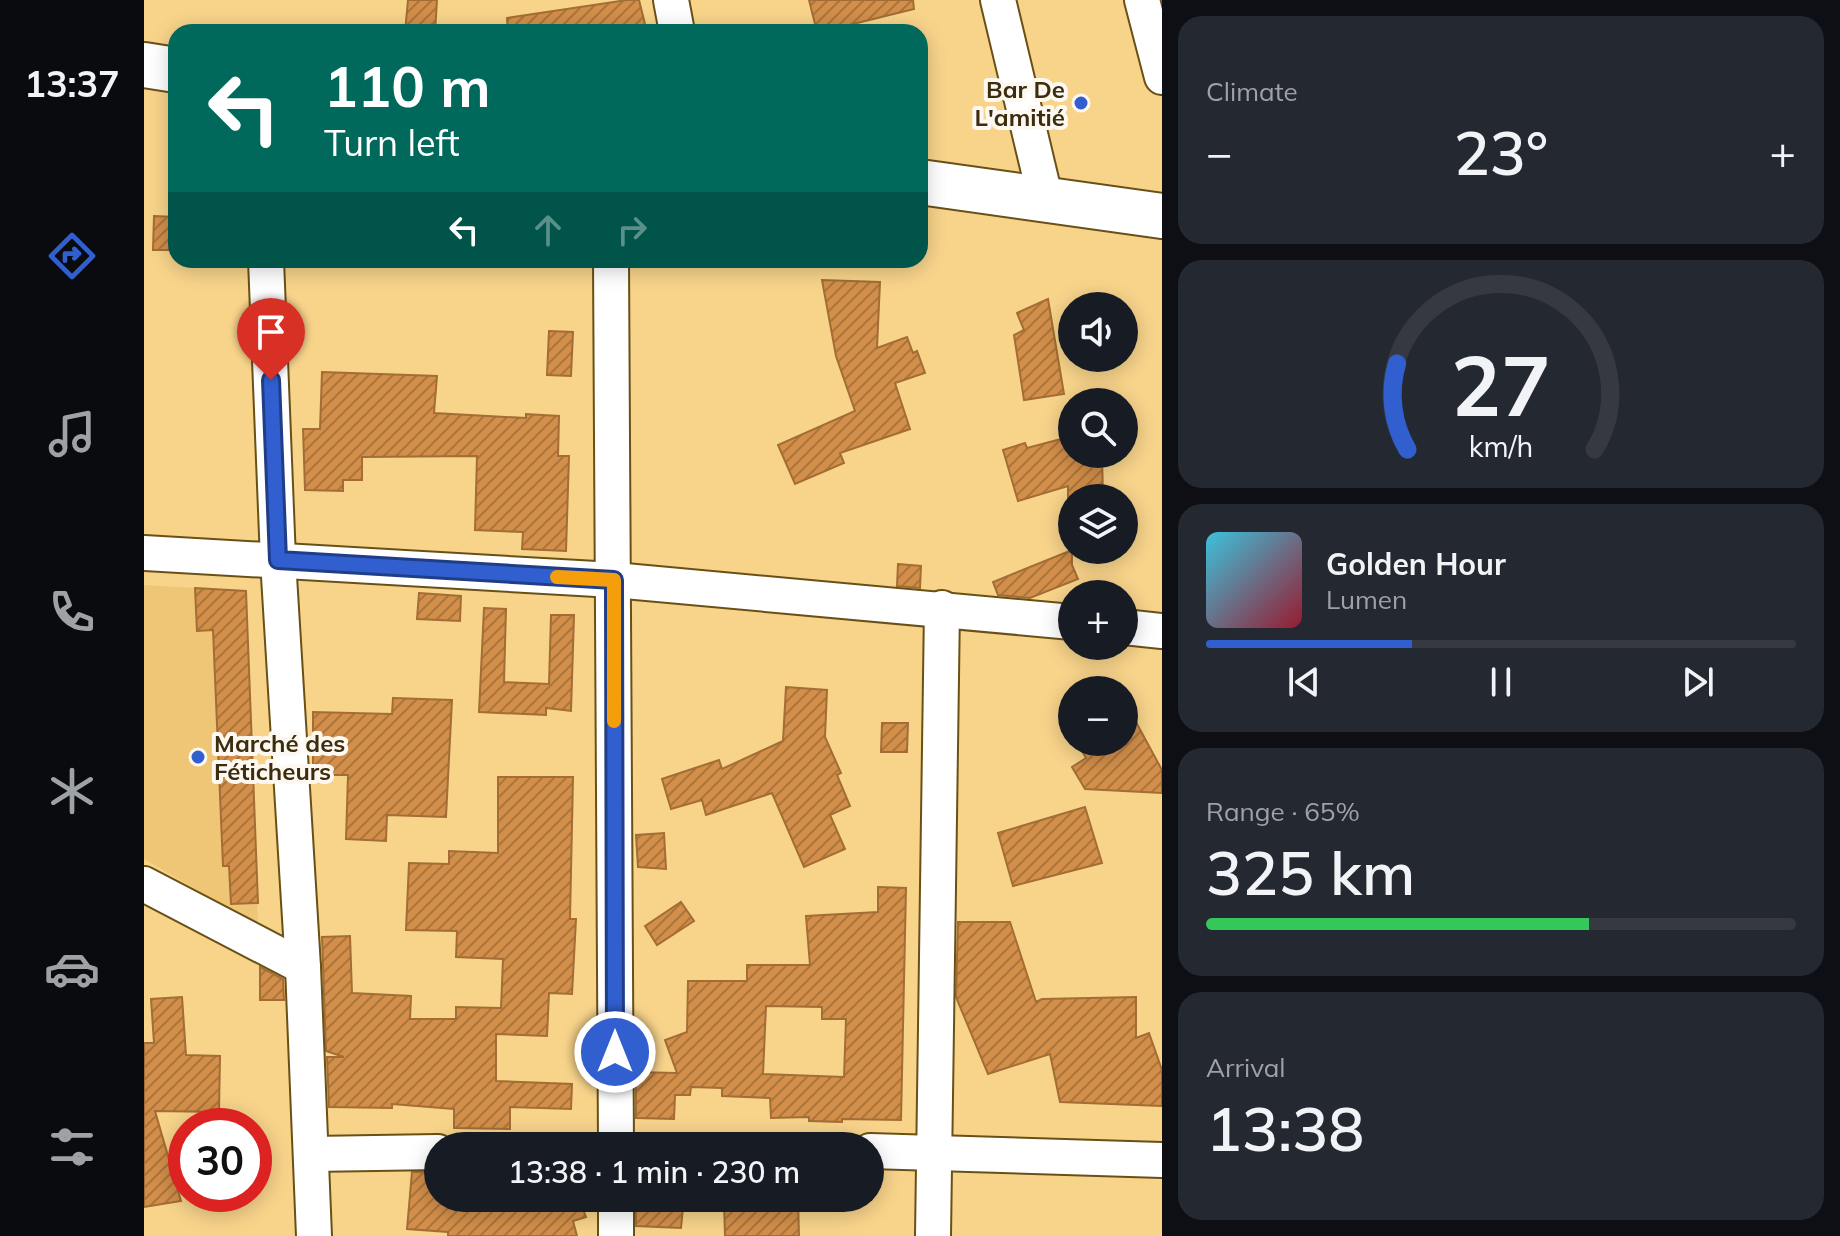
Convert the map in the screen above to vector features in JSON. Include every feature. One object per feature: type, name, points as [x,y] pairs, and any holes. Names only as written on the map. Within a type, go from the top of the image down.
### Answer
[{"type":"main road","points":[[144,65],[168,69]]},
{"type":"main road","points":[[928,183],[1162,216]]},
{"type":"street","points":[[671,0],[676,24]]},
{"type":"street","points":[[998,0],[1046,201]]},
{"type":"street","points":[[1142,0],[1162,77]]},
{"type":"street","points":[[266,268],[278,560],[303,967],[314,1236]]},
{"type":"street","points":[[611,268],[616,1132]]},
{"type":"street","points":[[144,553],[614,580],[1058,620]]},
{"type":"street","points":[[933,1236],[942,608]]},
{"type":"street","points":[[1138,628],[1162,631]]},
{"type":"street","points":[[144,884],[303,967]]},
{"type":"street","points":[[884,1151],[1162,1160]]},
{"type":"street","points":[[312,1154],[424,1152]]},
{"type":"street","points":[[616,1212],[616,1236]]},
{"type":"shaded area","name":"Marché des Féticheurs","points":[[144,585],[246,591],[258,926],[144,859]]},
{"type":"building","points":[[408,0],[437,0],[436,24],[406,24]]},
{"type":"building","points":[[639,0],[645,24],[507,24],[507,18]]},
{"type":"building","points":[[809,0],[913,0],[914,9],[853,24],[815,24]]},
{"type":"building","points":[[154,216],[168,217],[168,250],[153,250]]},
{"type":"building","points":[[822,280],[880,282],[877,348],[907,337],[913,353],[917,351],[925,373],[895,383],[910,429],[840,453],[844,463],[795,484],[778,445],[855,411],[836,356]]},
{"type":"building","points":[[1048,299],[1063,388],[1058,388],[1058,395],[1024,400],[1014,335],[1024,330],[1017,313]]},
{"type":"building","points":[[549,331],[573,332],[571,376],[547,375]]},
{"type":"building","points":[[322,372],[437,376],[434,413],[526,418],[526,414],[559,416],[558,456],[569,456],[566,551],[522,549],[523,532],[475,530],[477,456],[362,457],[362,480],[343,480],[343,491],[305,490],[303,429],[320,429]]},
{"type":"building","points":[[1058,440],[1058,468],[1102,468],[1103,484],[1058,484],[1058,489],[1018,501],[1003,450],[1025,443],[1027,448]]},
{"type":"building","points":[[1058,556],[1058,564],[1072,564],[1078,579],[1058,580],[1058,587],[1030,598],[998,595],[993,582]]},
{"type":"building","points":[[898,564],[921,566],[920,588],[897,586]]},
{"type":"building","points":[[195,588],[246,591],[258,903],[231,904],[229,866],[223,866],[213,630],[197,631]]},
{"type":"building","points":[[419,593],[461,596],[460,621],[417,619]]},
{"type":"building","points":[[484,608],[506,609],[504,682],[549,684],[551,615],[574,615],[571,711],[546,708],[546,715],[479,712]]},
{"type":"building","points":[[786,687],[827,690],[825,737],[841,773],[837,775],[850,806],[830,815],[845,849],[804,867],[772,793],[706,815],[702,800],[671,809],[662,779],[719,760],[722,769],[783,741]]},
{"type":"building","points":[[393,698],[452,700],[446,817],[387,815],[386,841],[346,839],[348,775],[313,775],[313,712],[392,714]]},
{"type":"building","points":[[882,723],[908,723],[907,752],[881,752]]},
{"type":"building","points":[[1138,726],[1162,770],[1162,793],[1085,789],[1072,767],[1086,758],[1138,756]]},
{"type":"building","points":[[498,777],[573,777],[570,919],[576,919],[572,994],[549,993],[547,1036],[496,1034],[496,1081],[572,1084],[571,1109],[510,1107],[510,1129],[454,1128],[454,1109],[392,1104],[392,1108],[329,1107],[327,1057],[344,1057],[326,1051],[322,937],[350,936],[352,993],[411,996],[410,1019],[456,1019],[456,1007],[501,1008],[503,959],[456,957],[457,931],[406,930],[409,863],[449,864],[449,851],[498,853]]},
{"type":"building","points":[[1085,807],[1102,863],[1013,886],[998,833]]},
{"type":"building","points":[[664,833],[666,869],[638,867],[636,835]]},
{"type":"building","points":[[878,887],[906,888],[901,1120],[842,1119],[842,1122],[809,1121],[809,1117],[771,1118],[770,1098],[722,1096],[722,1088],[691,1087],[690,1095],[675,1095],[674,1119],[636,1118],[636,1072],[677,1073],[665,1040],[687,1032],[688,981],[747,981],[747,965],[810,965],[806,916],[878,912]],"holes":[[[766,1006],[822,1007],[822,1019],[846,1019],[844,1077],[763,1074]]]},
{"type":"building","points":[[681,902],[694,921],[657,945],[645,926]]},
{"type":"building","points":[[958,922],[1010,922],[1036,1002],[1042,999],[1136,997],[1136,1038],[1149,1033],[1162,1070],[1162,1106],[1060,1102],[1050,1054],[988,1074],[956,997]]},
{"type":"building","points":[[260,967],[283,979],[284,1000],[260,1000]]},
{"type":"building","points":[[182,997],[186,1055],[220,1056],[219,1108],[155,1111],[168,1156],[168,1203],[144,1207],[144,1043],[154,1043],[151,999]]},
{"type":"building","points":[[412,1172],[424,1172],[424,1212],[584,1212],[586,1217],[573,1221],[577,1236],[448,1236],[448,1232],[407,1229]]},
{"type":"building","points":[[636,1212],[683,1212],[681,1228],[636,1226]]},
{"type":"building","points":[[724,1212],[798,1212],[799,1236],[725,1236]]},
{"type":"slow traffic","points":[[557,577],[614,580],[614,721]]},
{"type":"place","name":"Bar De L'amitié","points":[[1081,103]]},
{"type":"place","name":"Marché des Féticheurs","points":[[198,757]]},
{"type":"route","points":[[271,380],[278,560],[614,580],[615,1052]]}]
